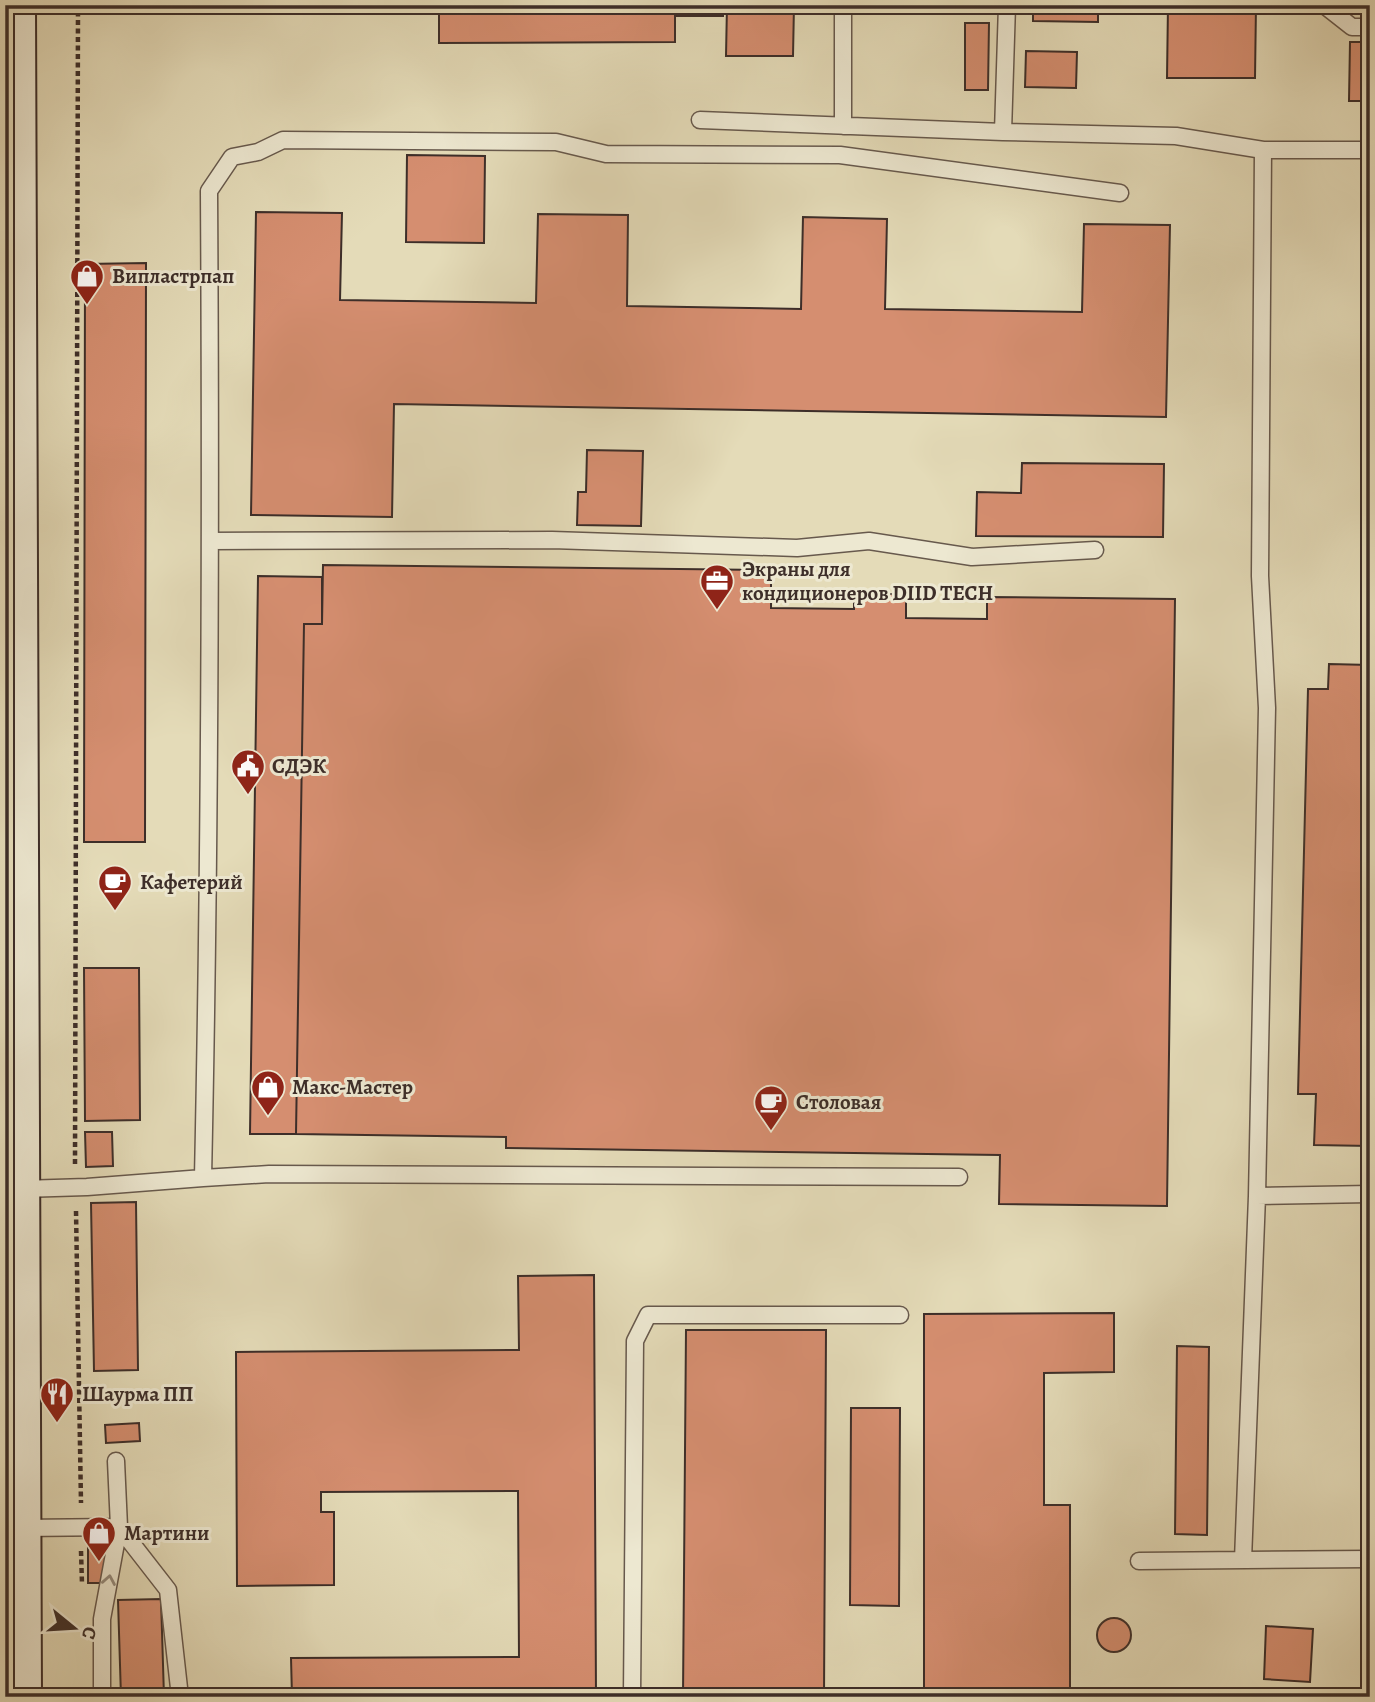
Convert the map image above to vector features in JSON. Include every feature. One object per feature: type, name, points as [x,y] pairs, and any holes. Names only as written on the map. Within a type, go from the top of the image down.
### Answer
[{"type":"main road","points":[[13,15],[22,1189],[22,1697]]},
{"type":"lane","points":[[843,5],[843,126]]},
{"type":"lane","points":[[1003,132],[1007,5]]},
{"type":"lane","points":[[1324,5],[1352,27],[1370,27]]},
{"type":"lane","points":[[700,120],[1176,136],[1263,150],[1370,150]]},
{"type":"lane","points":[[203,1178],[210,856],[209,191],[232,157],[258,152],[283,140],[556,142],[606,154],[840,155],[1120,193]]},
{"type":"lane","points":[[1243,1560],[1257,1196],[1267,708],[1260,576],[1263,150]]},
{"type":"lane","points":[[211,541],[552,540],[797,548],[869,541],[972,556],[1095,550]]},
{"type":"lane","points":[[22,1189],[269,1174],[959,1177]]},
{"type":"lane","points":[[1257,1196],[1370,1194]]},
{"type":"lane","points":[[632,1697],[635,1341],[648,1315],[900,1315]]},
{"type":"lane","points":[[102,1697],[102,1644],[110,1619],[119,1527],[117,1461]]},
{"type":"lane","points":[[21,1528],[119,1527]]},
{"type":"lane","points":[[119,1527],[168,1590],[168,1643],[180,1697]]},
{"type":"lane","points":[[1139,1561],[1370,1559]]},
{"type":"lane","points":[[102,1644],[119,1645]]},
{"type":"path","points":[[78,5],[75,1187],[82,1593]]},
{"type":"building","points":[[383,5],[723,5],[723,16],[675,16],[675,42],[439,43],[439,9],[383,9]]},
{"type":"building","points":[[727,5],[794,5],[793,56],[726,56]]},
{"type":"building","points":[[1033,5],[1098,5],[1098,22],[1033,21]]},
{"type":"building","points":[[1168,5],[1256,5],[1255,78],[1167,78]]},
{"type":"building","points":[[965,23],[989,23],[988,90],[965,90]]},
{"type":"building","points":[[1350,42],[1370,42],[1370,101],[1349,101]]},
{"type":"building","points":[[1026,51],[1077,52],[1076,88],[1025,87]]},
{"type":"building","points":[[407,155],[485,156],[484,243],[406,242]]},
{"type":"building","points":[[256,212],[342,213],[340,300],[536,303],[538,214],[628,215],[627,306],[801,309],[803,217],[887,219],[885,309],[1082,312],[1084,224],[1170,225],[1166,417],[394,404],[392,517],[251,515]]},
{"type":"building","points":[[146,263],[145,842],[84,842],[85,264]]},
{"type":"building","points":[[587,450],[643,451],[641,526],[577,525],[578,492],[586,492]]},
{"type":"building","points":[[1022,463],[1164,464],[1163,537],[976,536],[977,492],[1021,493]]},
{"type":"building","points":[[323,565],[771,570],[771,608],[854,609],[854,594],[906,594],[906,618],[987,619],[987,597],[1175,599],[1167,1206],[999,1204],[1000,1155],[506,1148],[506,1137],[296,1134],[304,624],[322,624]]},
{"type":"building","points":[[258,576],[322,577],[322,624],[304,624],[296,1134],[250,1134]]},
{"type":"building","points":[[1329,664],[1370,665],[1370,1146],[1314,1145],[1316,1094],[1298,1094],[1308,689],[1328,689]]},
{"type":"building","points":[[84,968],[139,968],[140,1120],[85,1121]]},
{"type":"building","points":[[85,1132],[112,1132],[113,1166],[86,1167]]},
{"type":"building","points":[[136,1202],[138,1370],[94,1371],[91,1203]]},
{"type":"building","points":[[594,1275],[596,1697],[292,1697],[291,1658],[519,1657],[518,1491],[321,1492],[321,1512],[334,1512],[334,1585],[237,1586],[236,1352],[519,1350],[518,1276]]},
{"type":"building","points":[[1114,1313],[1114,1372],[1044,1373],[1044,1505],[1070,1505],[1070,1692],[924,1692],[924,1314]]},
{"type":"building","points":[[686,1330],[826,1330],[824,1697],[683,1697]]},
{"type":"building","points":[[1177,1346],[1209,1347],[1207,1535],[1175,1534]]},
{"type":"building","points":[[851,1408],[900,1408],[899,1606],[850,1605]]},
{"type":"building","points":[[139,1423],[140,1441],[106,1443],[105,1425]]},
{"type":"building","points":[[88,1545],[106,1545],[106,1583],[88,1583]]},
{"type":"building","points":[[161,1599],[164,1697],[121,1697],[118,1600]]},
{"type":"building","points":[[1114,1618],[1126,1623],[1131,1635],[1126,1647],[1114,1652],[1102,1647],[1097,1635],[1102,1623]]},
{"type":"building","points":[[1266,1626],[1313,1629],[1310,1682],[1264,1679]]},
{"type":"place","name":"Випластрпап","points":[[87,306]]},
{"type":"place","name":"Экраны для кондиционеров DIID TECH","points":[[717,611]]},
{"type":"place","name":"СДЭК","points":[[248,796]]},
{"type":"place","name":"Кафетерий","points":[[115,912]]},
{"type":"place","name":"Макс-Мастер","points":[[268,1117]]},
{"type":"place","name":"Столовая","points":[[771,1132]]},
{"type":"place","name":"Шаурма ПП","points":[[57,1424]]},
{"type":"place","name":"Мартини","points":[[99,1563]]}]
